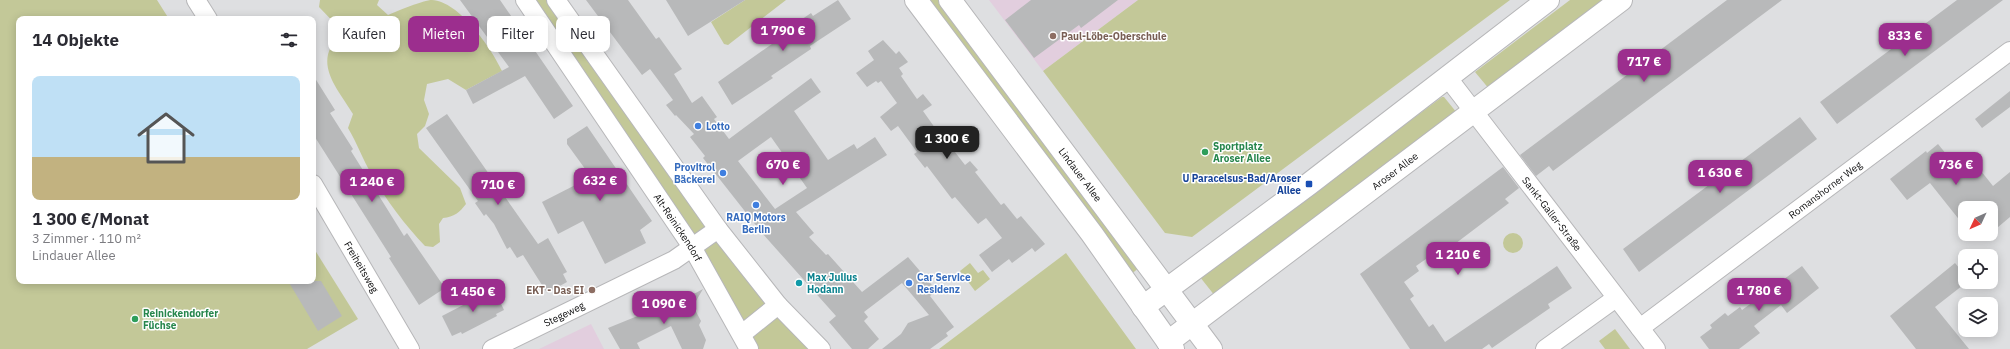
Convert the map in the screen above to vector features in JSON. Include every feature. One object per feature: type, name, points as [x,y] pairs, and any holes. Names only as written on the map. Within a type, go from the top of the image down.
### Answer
[{"type":"main road","points":[[916,0],[1092,234],[1171,346]]},
{"type":"main road","name":"Lindauer Allee","points":[[950,0],[1211,349]]},
{"type":"main road","points":[[1144,306],[1448,78],[1548,0]]},
{"type":"main road","name":"Aroser Allee","points":[[1171,346],[1193,324],[1621,0]]},
{"type":"street","points":[[196,0],[206,16]]},
{"type":"street","name":"Alt-Reinickendorf","points":[[525,0],[692,246],[745,341],[778,305]]},
{"type":"street","points":[[556,0],[718,229],[778,305],[821,349]]},
{"type":"street","name":"Romanshorner Weg","points":[[1640,328],[2010,51]]},
{"type":"street","name":"Sankt-Galler-Straße","points":[[1448,78],[1656,349]]},
{"type":"street","points":[[609,125],[632,109]]},
{"type":"street","name":"Freiheitsweg","points":[[316,189],[410,349]]},
{"type":"street","name":"Stegeweg","points":[[492,349],[674,260],[718,229]]},
{"type":"street","points":[[1545,349],[1616,298]]},
{"type":"shaded area","name":"Paul-Löbe-Oberschule","points":[[989,0],[1138,0],[1043,71]]},
{"type":"shaded area","points":[[591,324],[604,349],[539,349]]},
{"type":"green space","points":[[0,0],[157,0],[167,16],[16,16],[16,284],[316,284],[316,252],[358,319],[307,349],[0,349]]},
{"type":"green space","points":[[320,0],[379,0],[377,5],[388,15],[428,0],[442,2],[453,8],[462,16],[408,16],[408,52],[479,52],[479,35],[487,45],[487,52],[492,52],[502,71],[466,90],[448,79],[427,84],[424,100],[429,114],[425,126],[417,134],[419,148],[460,188],[466,204],[456,214],[443,218],[439,224],[440,242],[433,247],[425,246],[410,230],[377,184],[348,128],[353,114],[333,82],[327,64],[329,52],[400,52],[400,16],[328,16],[319,7]]},
{"type":"green space","points":[[532,0],[546,0],[557,16],[556,16],[556,37],[548,25],[548,16],[542,16]]},
{"type":"green space","points":[[745,0],[786,0],[728,45],[724,44],[711,22]]},
{"type":"green space","points":[[925,0],[941,0],[1140,267],[1130,275]]},
{"type":"green space","name":"Sportplatz Aroser Allee","points":[[1138,0],[1510,0],[1192,237],[1165,233],[1043,71]]},
{"type":"green space","points":[[1570,0],[1610,0],[1490,90],[1475,72]]},
{"type":"green space","points":[[565,52],[583,52],[655,154],[811,349],[756,349]]},
{"type":"green space","points":[[1444,97],[1457,113],[1215,296],[1200,277]]},
{"type":"green space","points":[[1513,233],[1520,236],[1523,243],[1520,250],[1513,253],[1506,250],[1503,243],[1506,236]]},
{"type":"green space","points":[[1066,253],[1136,349],[939,349]]},
{"type":"green space","points":[[970,263],[978,273],[983,270],[990,279],[975,291],[960,271]]},
{"type":"green space","points":[[1615,329],[1630,349],[1605,349],[1599,341]]},
{"type":"building","points":[[460,0],[500,0],[511,16],[487,16],[487,37],[479,26],[479,16],[472,16]]},
{"type":"building","points":[[586,0],[628,0],[656,39],[659,37],[682,69],[674,74],[692,103],[702,96],[717,117],[714,119],[729,139],[811,78],[821,92],[794,111],[828,160],[854,144],[857,149],[875,137],[887,155],[796,212],[814,233],[809,237],[826,255],[828,254],[862,292],[908,257],[937,291],[930,296],[954,327],[946,333],[948,336],[930,349],[882,349],[901,334],[908,323],[929,315],[902,283],[864,312],[868,317],[864,321],[879,339],[868,349],[852,349],[829,322],[836,316],[762,233],[703,158],[705,156],[690,137],[694,134],[666,105],[673,100],[650,69],[642,75],[610,32],[610,16],[598,16]],"holes":[[[771,137],[807,188],[775,209],[738,161]]]},
{"type":"building","points":[[666,0],[745,0],[688,36]]},
{"type":"building","points":[[838,0],[851,19],[810,46],[811,49],[771,76],[773,78],[732,105],[718,82],[796,27],[795,24],[811,13],[813,16]]},
{"type":"building","name":"Paul-Löbe-Oberschule","points":[[1031,0],[1118,0],[1081,28],[1079,25],[1034,58],[1005,20]]},
{"type":"building","points":[[1727,0],[1782,0],[1553,171],[1549,166],[1536,176],[1520,155]]},
{"type":"building","points":[[1957,0],[2003,0],[1837,124],[1820,102]]},
{"type":"building","points":[[883,40],[896,54],[899,51],[908,62],[899,68],[903,74],[901,76],[917,99],[923,94],[932,105],[923,111],[940,135],[941,134],[965,165],[970,161],[978,170],[975,172],[1001,205],[1004,203],[1017,219],[1021,216],[1045,244],[1035,252],[1032,248],[1012,263],[1009,259],[992,272],[979,255],[1002,238],[986,218],[978,224],[955,197],[952,199],[927,166],[925,168],[914,154],[917,152],[898,126],[891,131],[880,117],[897,103],[881,81],[878,83],[876,81],[867,87],[856,73],[874,60],[868,51]]},
{"type":"building","points":[[498,52],[536,52],[573,106],[554,119],[525,76],[473,104],[466,90],[509,67]]},
{"type":"building","points":[[316,80],[335,110],[330,113],[353,149],[351,151],[404,236],[407,233],[445,288],[419,305],[389,258],[391,257],[316,139]]},
{"type":"building","points":[[2010,91],[2010,107],[1982,128],[1975,119]]},
{"type":"building","points":[[447,114],[538,244],[548,238],[567,272],[563,274],[567,282],[547,293],[523,255],[517,258],[510,247],[507,249],[494,224],[486,214],[484,216],[475,203],[478,201],[426,128]]},
{"type":"building","points":[[1800,117],[1817,139],[1639,272],[1623,249]]},
{"type":"building","points":[[587,126],[652,221],[640,230],[646,243],[605,264],[583,221],[558,234],[542,202],[591,177],[567,144],[567,139]]},
{"type":"building","points":[[1938,144],[1964,176],[1977,166],[1993,186],[2010,172],[2010,217],[1998,227],[1998,201],[1958,201],[1958,218],[1930,183],[1907,200],[1890,179],[1926,151],[1927,153]]},
{"type":"building","points":[[1503,167],[1519,188],[1505,199],[1509,203],[1439,256],[1436,252],[1416,266],[1419,271],[1404,282],[1414,296],[1410,299],[1429,327],[1433,324],[1445,342],[1557,266],[1572,288],[1548,304],[1550,308],[1492,348],[1489,344],[1482,349],[1410,349],[1360,274]]},
{"type":"building","points":[[1955,263],[1958,267],[1958,289],[1935,307],[1969,349],[1916,349],[1890,316]]},
{"type":"building","points":[[1802,266],[1819,288],[1787,313],[1781,305],[1754,326],[1760,333],[1739,349],[1709,349],[1700,337],[1712,328],[1710,325],[1725,313],[1728,316],[1740,307],[1742,310]]},
{"type":"building","points":[[316,281],[321,281],[342,316],[318,331],[290,284],[316,284]]},
{"type":"building","points":[[494,289],[504,310],[496,314],[497,316],[462,334],[461,332],[452,336],[442,316]]},
{"type":"building","points":[[703,289],[693,306],[701,321],[699,325],[706,340],[703,349],[682,349],[671,326],[637,343],[640,349],[620,349],[608,328],[640,315],[643,317],[658,309],[661,310],[681,300],[679,296],[690,291],[692,295]]},
{"type":"place","name":"Paul-Löbe-Oberschule","points":[[1053,36]]},
{"type":"place","name":"Lotto","points":[[698,126]]},
{"type":"place","name":"Sportplatz Aroser Allee","points":[[1205,152]]},
{"type":"place","name":"Provitrol Bäckerei","points":[[723,173]]},
{"type":"place","name":"U Paracelsus-Bad/Aroser Allee","points":[[1309,184]]},
{"type":"place","name":"RAIQ Motors Berlin","points":[[756,205]]},
{"type":"place","name":"Max Julius Hodann","points":[[799,283]]},
{"type":"place","name":"Car Service Residenz","points":[[909,283]]},
{"type":"place","name":"EKT - Das EI","points":[[592,290]]},
{"type":"place","name":"Reinickendorfer Füchse","points":[[135,319]]}]
